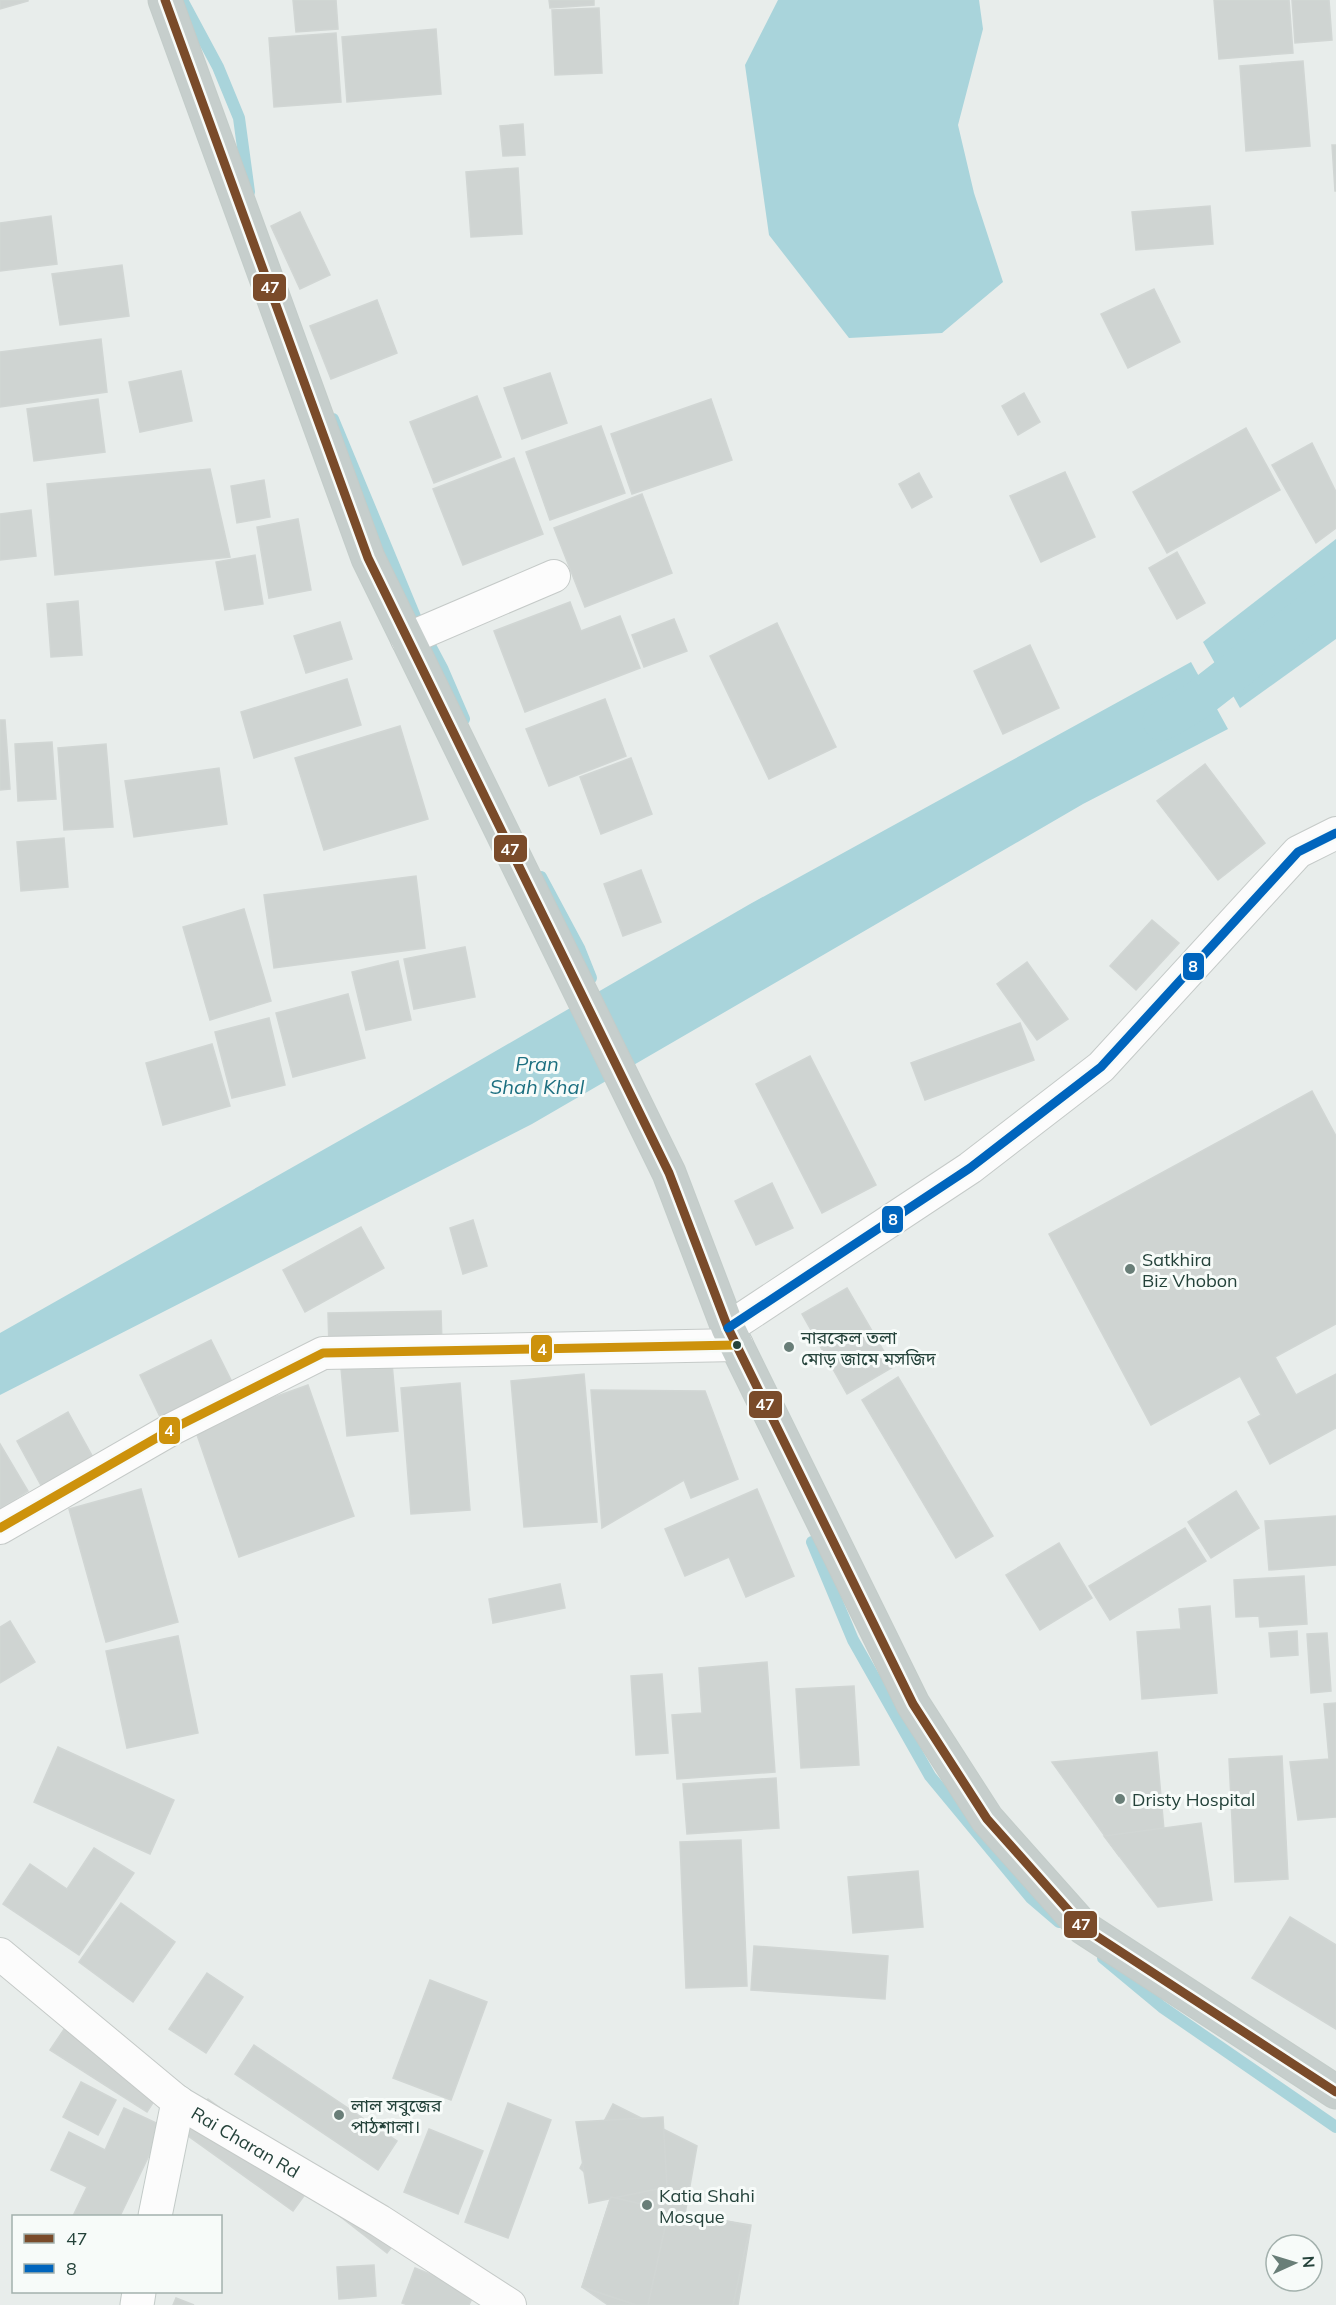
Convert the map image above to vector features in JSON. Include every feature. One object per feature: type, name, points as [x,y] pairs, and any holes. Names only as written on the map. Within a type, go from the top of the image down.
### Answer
[{"type":"highway","points":[[165,0],[368,558],[570,975],[669,1173],[733,1336],[913,1704],[987,1819],[1084,1928],[1336,2092]]},
{"type":"main road","points":[[155,2215],[178,2102]]},
{"type":"street","points":[[407,639],[554,576]]},
{"type":"street","points":[[0,1528],[172,1429],[323,1353],[733,1336],[970,1168],[1101,1067],[1298,852],[1336,833]]},
{"type":"street","name":"Rai Charan Rd","points":[[0,1954],[178,2102],[380,2221],[510,2305]]},
{"type":"water","points":[[778,0],[979,0],[983,29],[958,125],[974,193],[1003,282],[942,333],[849,338],[769,235],[745,65]]},
{"type":"water","points":[[1336,539],[1336,639],[1240,708],[1203,642]]},
{"type":"water","name":"Pran Shah Khal","points":[[1191,662],[1228,729],[1083,804],[532,1124],[0,1395],[0,1333],[406,1103],[750,904]]},
{"type":"building","points":[[0,0],[28,0],[28,1],[0,9]]},
{"type":"building","points":[[293,0],[336,0],[338,29],[296,32]]},
{"type":"building","points":[[549,0],[594,0],[594,5],[550,8]]},
{"type":"building","points":[[1214,0],[1289,0],[1293,53],[1219,59]]},
{"type":"building","points":[[1292,0],[1329,0],[1332,40],[1295,43]]},
{"type":"building","points":[[599,8],[602,73],[555,75],[552,10]]},
{"type":"building","points":[[436,29],[441,94],[347,102],[342,37]]},
{"type":"building","points":[[336,33],[341,102],[274,107],[269,38]]},
{"type":"building","points":[[1303,61],[1310,146],[1246,151],[1240,66]]},
{"type":"building","points":[[523,124],[525,155],[503,156],[500,126]]},
{"type":"building","points":[[1332,145],[1336,145],[1336,191],[1335,191]]},
{"type":"building","points":[[518,168],[522,234],[471,237],[466,172]]},
{"type":"building","points":[[1210,206],[1213,244],[1136,250],[1132,212]]},
{"type":"building","points":[[300,212],[330,275],[300,289],[271,226]]},
{"type":"building","points":[[51,216],[57,264],[0,271],[0,223]]},
{"type":"building","points":[[122,265],[129,316],[60,325],[52,274]]},
{"type":"building","points":[[1154,289],[1180,342],[1128,368],[1101,314]]},
{"type":"building","points":[[377,300],[397,353],[331,379],[310,326]]},
{"type":"building","points":[[101,339],[107,392],[0,407],[0,352]]},
{"type":"building","points":[[181,371],[192,421],[140,432],[129,382]]},
{"type":"building","points":[[550,373],[567,423],[522,439],[504,388]]},
{"type":"building","points":[[1024,393],[1040,422],[1018,435],[1002,406]]},
{"type":"building","points":[[477,396],[501,457],[434,483],[410,422]]},
{"type":"building","points":[[98,399],[105,452],[34,461],[27,409]]},
{"type":"building","points":[[711,399],[732,460],[632,494],[611,434]]},
{"type":"building","points":[[601,426],[625,493],[550,520],[526,452]]},
{"type":"building","points":[[1246,428],[1280,490],[1167,553],[1133,492]]},
{"type":"building","points":[[1312,443],[1336,492],[1336,528],[1316,543],[1272,465]]},
{"type":"building","points":[[514,458],[543,534],[463,565],[433,489]]},
{"type":"building","points":[[210,469],[230,557],[55,575],[47,484]]},
{"type":"building","points":[[1065,472],[1095,537],[1041,562],[1010,496]]},
{"type":"building","points":[[919,473],[932,497],[912,508],[899,484]]},
{"type":"building","points":[[264,480],[270,517],[237,523],[231,486]]},
{"type":"building","points":[[642,494],[672,573],[585,607],[554,528]]},
{"type":"building","points":[[31,510],[36,556],[0,560],[0,514]]},
{"type":"building","points":[[298,519],[311,590],[269,598],[257,527]]},
{"type":"building","points":[[1177,552],[1205,603],[1177,619],[1149,568]]},
{"type":"building","points":[[255,555],[263,604],[225,610],[216,562]]},
{"type":"building","points":[[78,601],[82,655],[51,657],[47,604]]},
{"type":"building","points":[[570,602],[581,631],[620,616],[640,668],[525,712],[494,631]]},
{"type":"building","points":[[674,619],[687,651],[644,667],[632,635]]},
{"type":"building","points":[[340,622],[352,659],[306,673],[294,636]]},
{"type":"building","points":[[777,623],[836,747],[769,779],[710,656]]},
{"type":"building","points":[[1030,645],[1059,708],[1003,734],[974,671]]},
{"type":"building","points":[[347,679],[361,725],[254,758],[241,712]]},
{"type":"building","points":[[605,699],[626,756],[549,786],[526,729]]},
{"type":"building","points":[[0,720],[5,720],[10,789],[0,790]]},
{"type":"building","points":[[400,726],[428,819],[324,850],[295,758]]},
{"type":"building","points":[[52,742],[56,799],[18,801],[15,744]]},
{"type":"building","points":[[106,744],[113,827],[64,830],[58,748]]},
{"type":"building","points":[[631,758],[652,814],[601,834],[580,777]]},
{"type":"building","points":[[1205,764],[1265,843],[1218,880],[1157,801]]},
{"type":"building","points":[[219,768],[227,824],[134,837],[125,781]]},
{"type":"building","points":[[64,838],[68,887],[21,891],[17,842]]},
{"type":"building","points":[[641,870],[661,922],[623,936],[604,884]]},
{"type":"building","points":[[416,876],[425,948],[274,968],[264,895]]},
{"type":"building","points":[[244,909],[271,1001],[210,1020],[183,927]]},
{"type":"building","points":[[1152,920],[1179,943],[1136,990],[1110,966]]},
{"type":"building","points":[[465,947],[475,997],[414,1009],[404,959]]},
{"type":"building","points":[[398,961],[411,1020],[366,1030],[352,972]]},
{"type":"building","points":[[1027,962],[1068,1019],[1037,1040],[997,984]]},
{"type":"building","points":[[348,994],[365,1058],[293,1077],[276,1013]]},
{"type":"building","points":[[269,1018],[285,1085],[232,1098],[215,1032]]},
{"type":"building","points":[[1020,1023],[1034,1060],[925,1100],[911,1063]]},
{"type":"building","points":[[212,1044],[230,1106],[163,1125],[146,1063]]},
{"type":"building","points":[[810,1056],[876,1185],[822,1213],[756,1084]]},
{"type":"building","points":[[1312,1091],[1336,1136],[1336,1324],[1275,1357],[1296,1395],[1336,1374],[1336,1428],[1270,1464],[1248,1422],[1261,1415],[1240,1376],[1151,1425],[1049,1234]]},
{"type":"building","points":[[772,1183],[793,1228],[756,1245],[735,1201]]},
{"type":"building","points":[[473,1220],[487,1266],[463,1274],[450,1228]]},
{"type":"building","points":[[361,1227],[384,1268],[305,1312],[283,1270]]},
{"type":"building","points":[[847,1288],[893,1367],[847,1394],[802,1314]]},
{"type":"building","points":[[441,1311],[442,1344],[329,1347],[328,1313]]},
{"type":"building","points":[[211,1340],[235,1388],[163,1423],[140,1375]]},
{"type":"building","points":[[392,1363],[398,1431],[347,1436],[341,1368]]},
{"type":"building","points":[[584,1374],[597,1522],[524,1527],[511,1381]]},
{"type":"building","points":[[898,1377],[993,1536],[956,1558],[862,1400]]},
{"type":"building","points":[[460,1383],[470,1510],[411,1514],[401,1388]]},
{"type":"building","points":[[308,1385],[354,1516],[239,1557],[194,1426]]},
{"type":"building","points":[[591,1390],[705,1391],[738,1479],[691,1498],[684,1480],[602,1528]]},
{"type":"building","points":[[68,1412],[95,1461],[43,1489],[17,1441]]},
{"type":"building","points":[[0,1444],[28,1491],[0,1509]]},
{"type":"building","points":[[141,1489],[178,1622],[106,1642],[69,1509]]},
{"type":"building","points":[[757,1489],[794,1576],[746,1597],[729,1557],[685,1576],[665,1529]]},
{"type":"building","points":[[1236,1491],[1259,1528],[1211,1558],[1188,1522]]},
{"type":"building","points":[[1336,1516],[1336,1565],[1269,1570],[1265,1521]]},
{"type":"building","points":[[1185,1528],[1206,1561],[1110,1620],[1089,1586]]},
{"type":"building","points":[[1059,1543],[1092,1598],[1040,1630],[1006,1575]]},
{"type":"building","points":[[1304,1576],[1307,1624],[1260,1627],[1259,1616],[1236,1617],[1234,1580]]},
{"type":"building","points":[[560,1584],[565,1608],[493,1623],[489,1599]]},
{"type":"building","points":[[1210,1606],[1217,1693],[1142,1699],[1137,1632],[1181,1629],[1179,1609]]},
{"type":"building","points":[[10,1621],[35,1662],[0,1683],[0,1627]]},
{"type":"building","points":[[1297,1631],[1298,1655],[1271,1657],[1269,1633]]},
{"type":"building","points":[[1327,1633],[1331,1691],[1311,1693],[1307,1634]]},
{"type":"building","points":[[178,1636],[198,1733],[127,1748],[106,1651]]},
{"type":"building","points":[[767,1662],[775,1772],[677,1779],[672,1715],[702,1713],[699,1668]]},
{"type":"building","points":[[662,1674],[668,1753],[636,1755],[631,1676]]},
{"type":"building","points":[[854,1686],[859,1765],[801,1768],[796,1689]]},
{"type":"building","points":[[1336,1703],[1336,1817],[1298,1820],[1290,1762],[1329,1759],[1324,1704]]},
{"type":"building","points":[[58,1747],[174,1800],[150,1854],[34,1802]]},
{"type":"building","name":"Dristy Hospital","points":[[1157,1752],[1166,1852],[1119,1856],[1052,1762]]},
{"type":"building","points":[[1282,1756],[1288,1879],[1235,1882],[1229,1759]]},
{"type":"building","points":[[776,1778],[779,1828],[687,1834],[683,1784]]},
{"type":"building","points":[[1201,1823],[1212,1900],[1158,1907],[1104,1836]]},
{"type":"building","points":[[741,1840],[747,1986],[686,1988],[680,1842]]},
{"type":"building","points":[[94,1848],[134,1873],[79,1955],[3,1904],[30,1864],[67,1889]]},
{"type":"building","points":[[918,1871],[923,1927],[853,1933],[848,1877]]},
{"type":"building","points":[[121,1903],[175,1942],[133,2002],[79,1962]]},
{"type":"building","points":[[1290,1917],[1336,1945],[1336,2029],[1252,1978]]},
{"type":"building","points":[[754,1946],[888,1956],[885,1999],[751,1990]]},
{"type":"building","points":[[207,1973],[243,1997],[206,2053],[169,2029]]},
{"type":"building","points":[[430,1980],[487,2002],[451,2100],[393,2078]]},
{"type":"building","points":[[71,2019],[167,2081],[147,2112],[50,2050]]},
{"type":"building","points":[[254,2045],[397,2141],[378,2170],[235,2074]]},
{"type":"building","points":[[81,2082],[116,2100],[98,2135],[63,2117]]},
{"type":"building","points":[[208,2099],[317,2178],[293,2211],[184,2133]]},
{"type":"building","points":[[508,2103],[551,2120],[508,2238],[465,2222]]},
{"type":"building","name":"Katia Shahi Mosque","points":[[613,2104],[697,2146],[685,2214],[751,2225],[738,2305],[608,2305],[582,2287],[611,2197],[580,2168]]},
{"type":"building","points":[[124,2108],[163,2126],[120,2215],[73,2215],[87,2187],[51,2170],[69,2132],[105,2150]]},
{"type":"building","points":[[663,2117],[667,2187],[589,2203],[576,2122]]},
{"type":"building","points":[[429,2129],[483,2151],[458,2214],[404,2192]]},
{"type":"building","points":[[611,2197],[685,2214],[650,2305],[636,2305],[582,2287]]},
{"type":"building","points":[[669,2209],[750,2226],[733,2305],[648,2305]]},
{"type":"building","points":[[333,2211],[401,2235],[387,2253]]},
{"type":"building","points":[[374,2265],[376,2296],[339,2299],[337,2267]]},
{"type":"building","points":[[415,2268],[475,2292],[469,2305],[408,2305],[402,2303]]},
{"type":"building","points":[[176,2298],[194,2305],[173,2305]]},
{"type":"waterway","points":[[182,0],[218,67],[239,118],[249,192]]},
{"type":"waterway","points":[[333,419],[416,619],[442,668],[464,719]]},
{"type":"waterway","points":[[1162,721],[1195,702],[1336,592]]},
{"type":"waterway","points":[[541,877],[579,948],[591,978]]},
{"type":"waterway","points":[[812,1542],[853,1640],[930,1776],[1031,1898],[1059,1922]]},
{"type":"waterway","points":[[1103,1958],[1162,2007],[1336,2127]]},
{"type":"transit line","name":"47","points":[[165,0],[368,558],[669,1173],[728,1328],[913,1704],[987,1819],[1084,1928],[1336,2092]]},
{"type":"transit line","name":"8","points":[[728,1328],[970,1168],[1101,1067],[1298,852],[1336,833]]},
{"type":"transit line","name":"4","points":[[0,1528],[172,1429],[323,1353],[737,1345]]},
{"type":"place","name":"Satkhira Biz Vhobon","points":[[1130,1269]]},
{"type":"place","name":"নারকেল তলা মোড় জামে মসজিদ","points":[[789,1347]]},
{"type":"place","name":"Dristy Hospital","points":[[1120,1799]]},
{"type":"place","name":"লাল সবুজের পাঠশালা।","points":[[339,2115]]},
{"type":"place","name":"Katia Shahi Mosque","points":[[647,2205]]}]
